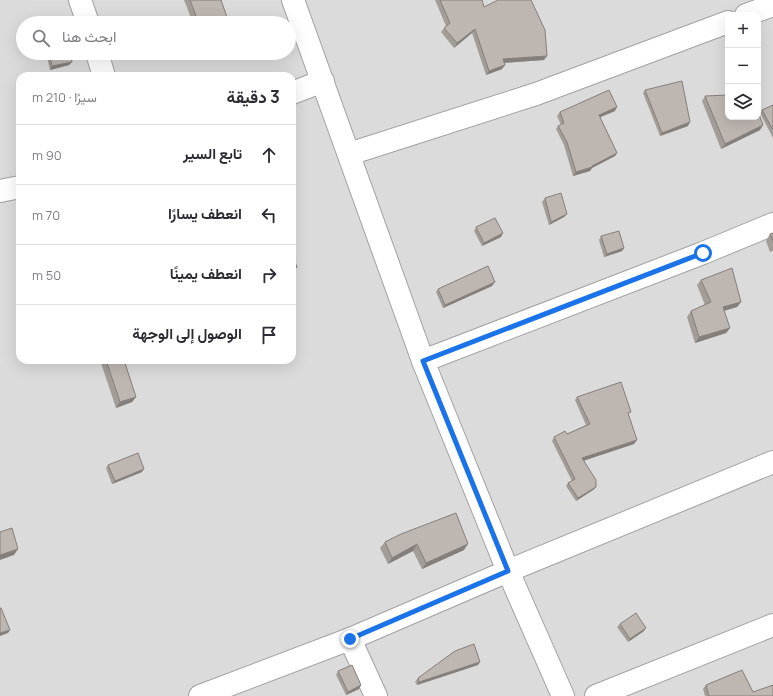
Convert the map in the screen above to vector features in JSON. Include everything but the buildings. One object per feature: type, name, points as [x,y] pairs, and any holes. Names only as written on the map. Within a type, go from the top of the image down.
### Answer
[{"type":"street","points":[[80,0],[86,16]]},
{"type":"street","points":[[293,0],[423,361],[508,571],[563,696]]},
{"type":"street","points":[[754,12],[773,5]]},
{"type":"street","points":[[349,154],[536,94],[725,23]]},
{"type":"street","points":[[99,60],[103,72]]},
{"type":"street","points":[[296,91],[323,81]]},
{"type":"street","points":[[0,191],[16,188]]},
{"type":"street","points":[[423,361],[703,253],[773,224]]},
{"type":"street","points":[[200,696],[350,639],[508,571],[773,462]]},
{"type":"street","points":[[596,696],[773,625]]},
{"type":"street","points":[[350,639],[376,696]]},
{"type":"shaded area","points":[[0,0],[773,0],[773,696],[0,696]]},
{"type":"route","points":[[350,639],[508,571],[423,361],[703,253]]}]
